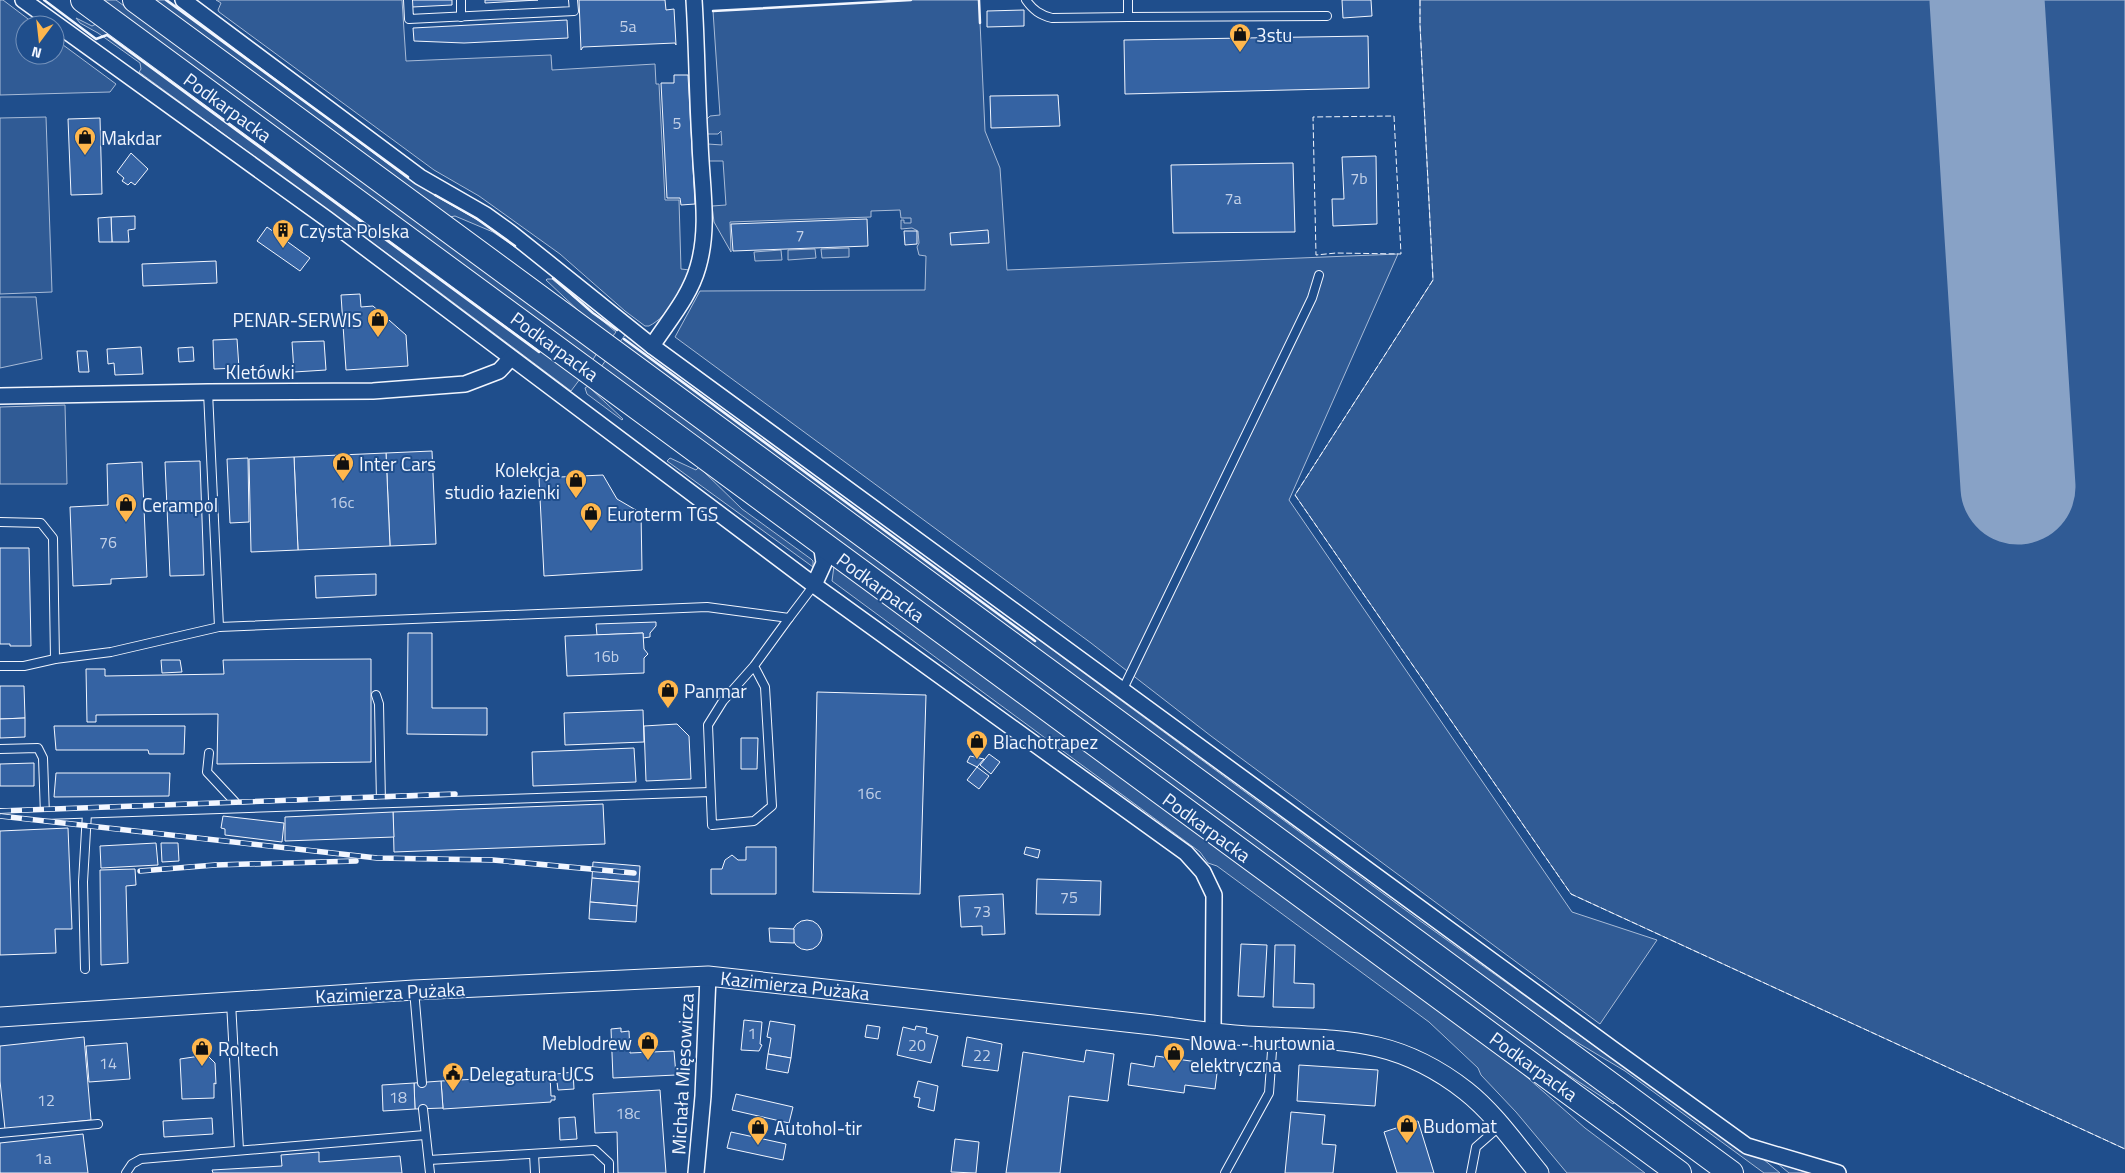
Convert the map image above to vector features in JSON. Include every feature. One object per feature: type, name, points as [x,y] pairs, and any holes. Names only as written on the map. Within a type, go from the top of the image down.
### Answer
[{"type":"main road","name":"Podkarpacka","points":[[83,0],[1679,1173]]},
{"type":"main road","name":"Podkarpacka","points":[[135,0],[1731,1173]]},
{"type":"street","points":[[23,0],[308,205],[814,585],[1186,853],[1203,872],[1214,895],[1213,1033]]},
{"type":"street","points":[[183,0],[420,176],[486,215],[511,233],[652,346],[1747,1146],[1838,1173]]},
{"type":"street","points":[[652,346],[693,282],[702,252],[705,209],[694,0]]},
{"type":"street","name":"Kletówki","points":[[0,396],[373,391],[464,384],[498,371],[511,358]]},
{"type":"street","points":[[814,585],[824,563],[821,543]]},
{"type":"street","name":"Kazimierza Pużaka","points":[[0,1017],[414,990],[708,976],[1213,1033],[1350,1040],[1376,1045],[1397,1052],[1443,1074],[1467,1092],[1500,1126],[1539,1173]]},
{"type":"street","name":"Michała Mięsowicza","points":[[696,1173],[704,1096],[708,976]]},
{"type":"lane","points":[[408,0],[409,19],[574,11],[573,0]]},
{"type":"lane","points":[[461,0],[461,17]]},
{"type":"lane","points":[[1026,0],[1035,10],[1044,16],[1052,18],[1327,16]]},
{"type":"lane","points":[[1128,0],[1128,17]]},
{"type":"lane","points":[[1124,689],[1312,298],[1319,275]]},
{"type":"lane","points":[[208,392],[219,627]]},
{"type":"lane","points":[[0,522],[41,522],[53,538],[55,659]]},
{"type":"lane","points":[[754,666],[765,687],[772,806],[754,821],[712,825],[708,725],[724,701],[754,666],[814,585]]},
{"type":"lane","points":[[0,666],[24,666],[55,659],[111,652],[219,627],[707,606],[789,618]]},
{"type":"lane","points":[[376,696],[380,704],[381,802]]},
{"type":"lane","points":[[0,749],[38,748],[43,758],[45,815]]},
{"type":"lane","points":[[209,752],[207,772],[235,802],[235,807]]},
{"type":"lane","points":[[0,813],[45,815],[710,792]]},
{"type":"lane","points":[[85,969],[83,882],[87,813]]},
{"type":"lane","points":[[414,990],[422,1082]]},
{"type":"lane","points":[[232,1002],[239,1150]]},
{"type":"lane","points":[[1225,1173],[1269,1093],[1273,1037]]},
{"type":"lane","points":[[423,1109],[430,1173]]},
{"type":"lane","points":[[0,1133],[98,1124]]},
{"type":"lane","points":[[1471,1173],[1476,1148],[1500,1126]]},
{"type":"lane","points":[[126,1173],[132,1164],[142,1159],[425,1135]]},
{"type":"lane","points":[[429,1160],[595,1150],[609,1163],[609,1173]]},
{"type":"lane","points":[[534,1154],[535,1173]]},
{"type":"shaded area","points":[[0,0],[3,0],[23,15],[15,15],[15,65],[65,65],[65,46],[116,84],[110,92],[0,95]]},
{"type":"shaded area","points":[[101,0],[116,0],[597,353],[592,361]]},
{"type":"shaded area","points":[[154,0],[168,0],[429,190],[477,219],[563,280],[493,232],[455,216],[450,217]]},
{"type":"shaded area","points":[[216,0],[402,0],[406,61],[551,55],[552,70],[655,64],[656,84],[659,84],[665,200],[679,200],[681,269],[690,270],[674,302],[656,322],[645,326],[560,254],[479,196],[434,170],[219,12],[221,3]]},
{"type":"shaded area","points":[[911,0],[979,0],[985,131],[1000,168],[1007,270],[1398,254],[1289,500],[1572,912],[1657,940],[1600,1024],[1211,736],[1091,643],[675,337],[700,291],[925,290],[926,256],[919,255],[917,247],[919,243],[918,231],[912,228],[901,229],[901,220],[904,220],[904,223],[911,223],[911,218],[901,218],[900,210],[871,211],[871,217],[730,222],[731,252],[714,222],[712,206],[726,205],[723,161],[709,161],[708,144],[722,145],[721,131],[718,134],[707,134],[706,120],[710,116],[720,115],[713,11]]},
{"type":"shaded area","points":[[1420,0],[2125,0],[2125,1149],[1571,894],[1295,495],[1433,280]]},
{"type":"shaded area","points":[[76,18],[92,26],[96,24],[580,379],[571,391],[139,72],[141,69],[140,63],[98,33],[80,23]]},
{"type":"shaded area","points":[[46,117],[52,292],[0,294],[0,118]]},
{"type":"shaded area","points":[[849,248],[849,257],[822,258],[821,249]]},
{"type":"shaded area","points":[[815,249],[816,258],[788,260],[788,250]]},
{"type":"shaded area","points":[[781,250],[782,260],[755,261],[754,252]]},
{"type":"shaded area","points":[[547,279],[552,279],[616,332],[612,337],[583,315]]},
{"type":"shaded area","points":[[0,297],[36,297],[42,359],[0,368]]},
{"type":"shaded area","points":[[625,335],[1419,920],[1737,1148],[1763,1159],[1780,1173],[1764,1173],[1625,1071],[1538,1019],[620,342]]},
{"type":"shaded area","points":[[606,360],[1616,1100],[1613,1104],[1511,1038],[601,367]]},
{"type":"shaded area","points":[[588,386],[623,419],[587,394],[585,388]]},
{"type":"shaded area","points":[[65,405],[67,484],[0,484],[0,407]]},
{"type":"shaded area","points":[[670,458],[696,470],[699,467],[742,509],[811,559],[813,567],[667,461]]},
{"type":"shaded area","points":[[834,566],[1513,1065],[1585,1128],[1645,1173],[1567,1173],[1516,1112],[1481,1075],[1478,1068],[1429,1022],[1217,866],[1208,863],[1200,852],[832,581]]},
{"type":"shaded area","points":[[1777,1163],[1809,1173],[1789,1173]]},
{"type":"building","points":[[412,0],[452,0],[452,5],[412,7]]},
{"type":"building","points":[[485,0],[538,0],[485,3]]},
{"type":"building","points":[[579,0],[665,0],[666,10],[674,9],[676,45],[675,43],[583,47],[581,50]]},
{"type":"building","points":[[1342,0],[1371,0],[1372,16],[1343,18]]},
{"type":"building","points":[[1024,10],[1024,26],[987,27],[987,11]]},
{"type":"building","points":[[567,20],[568,38],[464,43],[414,41],[413,28]]},
{"type":"building","points":[[1368,36],[1369,88],[1125,94],[1124,40]]},
{"type":"building","points":[[674,75],[688,75],[695,204],[681,205],[680,198],[667,198],[661,83],[674,83]]},
{"type":"building","points":[[1058,95],[1060,126],[991,128],[990,96]]},
{"type":"building","name":"Makdar","points":[[100,118],[102,194],[71,195],[68,119]]},
{"type":"building","points":[[131,153],[148,169],[135,185],[131,182],[128,185],[122,181],[124,178],[117,172]]},
{"type":"building","points":[[1376,156],[1377,224],[1333,226],[1332,199],[1344,199],[1342,157]]},
{"type":"building","points":[[1293,163],[1295,232],[1173,233],[1171,165]]},
{"type":"building","points":[[135,216],[135,229],[128,230],[129,242],[112,242],[111,217]]},
{"type":"building","points":[[111,217],[112,242],[99,242],[98,218]]},
{"type":"building","points":[[867,219],[868,246],[733,251],[731,224]]},
{"type":"building","name":"Czysta Polska","points":[[267,227],[310,258],[300,271],[257,241]]},
{"type":"building","points":[[988,230],[989,243],[951,245],[950,233]]},
{"type":"building","points":[[904,231],[917,231],[917,244],[905,245]]},
{"type":"building","points":[[216,261],[217,283],[143,286],[142,264]]},
{"type":"building","points":[[360,294],[361,307],[373,306],[406,335],[408,366],[346,370],[341,295]]},
{"type":"building","points":[[237,339],[239,368],[214,369],[213,340]]},
{"type":"building","points":[[324,341],[326,370],[294,372],[292,342]]},
{"type":"building","points":[[141,347],[143,374],[115,375],[114,363],[108,364],[107,349]]},
{"type":"building","points":[[193,347],[194,361],[179,362],[178,348]]},
{"type":"building","points":[[77,351],[87,351],[89,372],[79,372]]},
{"type":"building","points":[[432,451],[436,544],[390,546],[386,453]]},
{"type":"building","points":[[386,453],[390,546],[298,550],[294,457]]},
{"type":"building","points":[[294,457],[298,550],[251,552],[249,459]]},
{"type":"building","points":[[248,458],[249,522],[230,523],[227,459]]},
{"type":"building","points":[[200,461],[204,575],[170,576],[165,462]]},
{"type":"building","points":[[142,462],[147,577],[111,579],[111,584],[73,586],[70,507],[108,505],[107,464]]},
{"type":"building","points":[[603,475],[617,499],[641,513],[642,570],[544,576],[539,478]]},
{"type":"building","points":[[0,548],[29,548],[31,646],[0,644]]},
{"type":"building","points":[[376,574],[376,595],[316,598],[315,576]]},
{"type":"building","points":[[656,622],[650,637],[643,638],[643,633],[597,635],[596,624]]},
{"type":"building","points":[[408,633],[432,633],[432,708],[487,708],[487,735],[407,734]]},
{"type":"building","points":[[643,633],[644,649],[648,654],[644,658],[644,673],[567,676],[565,636]]},
{"type":"building","points":[[371,659],[371,762],[217,764],[218,714],[96,715],[96,722],[87,722],[86,669],[105,669],[105,676],[224,674],[223,660]]},
{"type":"building","points":[[161,660],[180,660],[182,672],[162,673]]},
{"type":"building","points":[[0,686],[24,686],[25,718],[0,719]]},
{"type":"building","points":[[817,692],[926,695],[920,894],[813,892]]},
{"type":"building","points":[[643,710],[644,742],[565,745],[564,713]]},
{"type":"building","points":[[25,718],[25,737],[0,738],[0,719]]},
{"type":"building","points":[[677,724],[689,736],[691,779],[646,781],[644,726]]},
{"type":"building","points":[[54,726],[185,726],[184,754],[149,754],[148,750],[56,750]]},
{"type":"building","points":[[741,738],[758,738],[757,769],[741,769]]},
{"type":"building","points":[[634,748],[636,782],[533,786],[532,752]]},
{"type":"building","points":[[989,754],[1000,762],[991,774],[980,765]]},
{"type":"building","points":[[970,756],[984,759],[977,767],[967,762]]},
{"type":"building","points":[[34,763],[34,786],[0,786],[0,764]]},
{"type":"building","points":[[977,767],[989,776],[979,789],[967,780]]},
{"type":"building","points":[[56,773],[170,773],[169,796],[54,797]]},
{"type":"building","points":[[603,804],[605,844],[394,852],[393,812]]},
{"type":"building","points":[[393,812],[394,837],[285,841],[285,817]]},
{"type":"building","points":[[223,816],[284,823],[282,842],[225,835],[225,829],[221,828]]},
{"type":"building","points":[[68,828],[72,929],[55,929],[56,953],[0,955],[0,831]]},
{"type":"building","points":[[156,843],[158,865],[101,868],[100,846]]},
{"type":"building","points":[[161,843],[178,843],[179,861],[162,862]]},
{"type":"building","points":[[746,847],[776,847],[776,894],[711,894],[711,869],[722,869],[725,860],[732,855],[738,860],[746,860]]},
{"type":"building","points":[[1026,847],[1040,850],[1038,858],[1024,854]]},
{"type":"building","points":[[593,862],[640,866],[639,882],[592,878]]},
{"type":"building","points":[[135,869],[136,885],[126,886],[128,963],[101,965],[100,870]]},
{"type":"building","points":[[592,878],[639,882],[637,906],[590,902]]},
{"type":"building","points":[[1037,879],[1101,881],[1100,915],[1036,914]]},
{"type":"building","points":[[1003,894],[1005,934],[982,935],[982,926],[961,927],[959,896]]},
{"type":"building","points":[[590,902],[637,906],[636,922],[589,919]]},
{"type":"building","points":[[807,920],[813,921],[821,929],[821,941],[813,949],[807,950],[801,949],[793,941],[792,935],[793,929],[801,921]]},
{"type":"building","points":[[769,928],[794,929],[794,943],[770,942]]},
{"type":"building","points":[[1241,944],[1267,945],[1264,997],[1238,996]]},
{"type":"building","points":[[1275,945],[1295,945],[1294,983],[1314,984],[1314,1008],[1273,1007]]},
{"type":"building","points":[[744,1020],[762,1022],[760,1044],[762,1045],[759,1051],[741,1050]]},
{"type":"building","points":[[770,1021],[795,1025],[791,1058],[768,1054],[771,1038],[767,1037]]},
{"type":"building","points":[[867,1025],[880,1027],[878,1039],[865,1037]]},
{"type":"building","points":[[916,1026],[927,1028],[926,1033],[938,1036],[931,1063],[897,1055],[903,1027],[915,1030]]},
{"type":"building","points":[[621,1028],[621,1032],[629,1031],[630,1053],[674,1051],[676,1075],[613,1078],[611,1029]]},
{"type":"building","points":[[84,1037],[91,1120],[5,1129],[0,1081],[0,1046]]},
{"type":"building","points":[[967,1037],[1002,1044],[998,1071],[962,1066]]},
{"type":"building","points":[[127,1043],[130,1079],[89,1082],[86,1046]]},
{"type":"building","points":[[1086,1050],[1114,1054],[1108,1101],[1069,1096],[1060,1173],[1006,1173],[1023,1052],[1084,1062]]},
{"type":"building","points":[[768,1054],[791,1058],[788,1073],[766,1069]]},
{"type":"building","points":[[207,1055],[215,1063],[216,1084],[214,1083],[214,1098],[182,1099],[180,1059]]},
{"type":"building","points":[[1156,1056],[1218,1065],[1215,1089],[1185,1085],[1184,1093],[1128,1085],[1131,1063],[1154,1067]]},
{"type":"building","points":[[1299,1065],[1378,1070],[1375,1106],[1297,1101]]},
{"type":"building","points":[[573,1072],[574,1089],[558,1090],[556,1074]]},
{"type":"building","points":[[550,1075],[551,1096],[555,1096],[555,1100],[551,1100],[551,1102],[443,1109],[441,1081]]},
{"type":"building","points":[[441,1081],[443,1108],[415,1109],[414,1083]]},
{"type":"building","points":[[918,1081],[938,1086],[934,1111],[918,1107],[920,1098],[914,1097]]},
{"type":"building","points":[[414,1083],[415,1109],[383,1111],[382,1085]]},
{"type":"building","points":[[660,1090],[666,1173],[618,1173],[617,1132],[595,1133],[593,1094]]},
{"type":"building","points":[[736,1094],[793,1107],[789,1123],[732,1110]]},
{"type":"building","points":[[1291,1112],[1325,1115],[1322,1144],[1336,1145],[1333,1173],[1285,1173]]},
{"type":"building","points":[[575,1117],[577,1139],[560,1140],[559,1118]]},
{"type":"building","points":[[212,1118],[213,1134],[164,1137],[163,1121]]},
{"type":"building","points":[[1418,1121],[1434,1173],[1397,1173],[1384,1132]]},
{"type":"building","points":[[731,1132],[786,1144],[783,1160],[727,1148]]},
{"type":"building","points":[[83,1134],[88,1173],[0,1173],[0,1143]]},
{"type":"building","points":[[955,1139],[979,1142],[976,1173],[951,1172]]},
{"type":"building","points":[[319,1152],[319,1162],[400,1156],[402,1173],[213,1173],[212,1170],[282,1166],[281,1155]]},
{"type":"runway","points":[[1987,0],[2018,487]]},
{"type":"railway","points":[[0,811],[455,794]]},
{"type":"railway","points":[[0,816],[377,858],[493,860],[634,873]]},
{"type":"railway","points":[[140,871],[215,865],[356,861]]},
{"type":"fence","points":[[1420,0],[1433,280],[1295,495],[1571,894],[2125,1149]]},
{"type":"fence","points":[[1394,116],[1401,254],[1336,253],[1316,255],[1313,117],[1394,116]]},
{"type":"wall","points":[[44,0],[96,39],[107,35],[539,352]]},
{"type":"wall","points":[[166,0],[408,177]]},
{"type":"wall","points":[[713,11],[911,0]]},
{"type":"wall","points":[[979,0],[980,23]]},
{"type":"wall","points":[[435,195],[476,218],[515,246]]},
{"type":"wall","points":[[553,278],[593,313],[617,330]]},
{"type":"wall","points":[[624,339],[1035,641]]},
{"type":"place","name":"3stu","points":[[1240,53]]},
{"type":"place","name":"Makdar","points":[[85,156]]},
{"type":"place","name":"Czysta Polska","points":[[283,249]]},
{"type":"place","name":"PENAR-SERWIS","points":[[378,338]]},
{"type":"place","name":"Inter Cars","points":[[343,482]]},
{"type":"place","name":"Kolekcja studio łazienki","points":[[576,499]]},
{"type":"place","name":"Cerampol","points":[[126,523]]},
{"type":"place","name":"Euroterm TGS","points":[[591,532]]},
{"type":"place","name":"Panmar","points":[[668,709]]},
{"type":"place","name":"Blachotrapez","points":[[977,760]]},
{"type":"place","name":"Meblodrew","points":[[648,1061]]},
{"type":"place","name":"Roltech","points":[[202,1067]]},
{"type":"place","name":"Nowa - hurtownia elektryczna","points":[[1174,1072]]},
{"type":"place","name":"Delegatura UCS","points":[[453,1092]]},
{"type":"place","name":"Budomat","points":[[1407,1144]]},
{"type":"place","name":"Autohol-tir","points":[[758,1146]]}]
